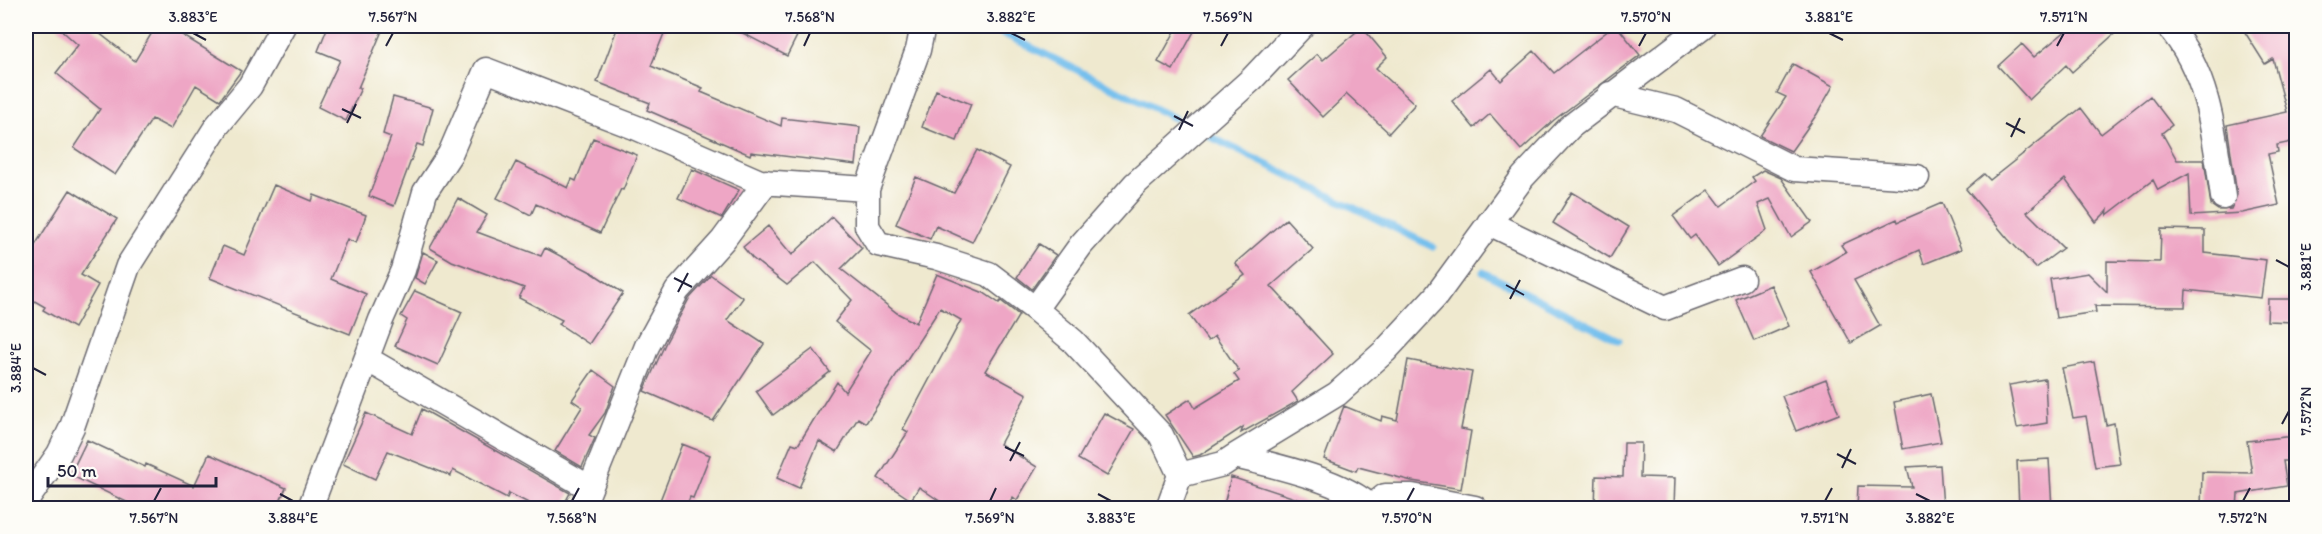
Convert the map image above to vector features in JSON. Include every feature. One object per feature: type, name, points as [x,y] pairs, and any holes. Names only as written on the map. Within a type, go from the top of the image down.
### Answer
[{"type":"street","points":[[26,501],[59,454],[72,427],[128,266],[217,126],[255,78],[283,26]]},
{"type":"street","points":[[923,26],[914,61],[867,189],[867,226],[878,244],[936,257],[989,274],[1073,341],[1161,435],[1180,475],[1168,508]]},
{"type":"street","points":[[1035,309],[1081,245],[1135,184],[1252,79],[1302,26]]},
{"type":"street","points":[[1180,475],[1223,464],[1337,394],[1385,351],[1436,296],[1523,177],[1570,127],[1610,94],[1703,26]]},
{"type":"street","points":[[2168,26],[2182,42],[2202,86],[2214,128],[2223,197]]},
{"type":"street","points":[[310,508],[403,270],[425,192],[450,154],[486,70],[637,128],[760,182],[867,189]]},
{"type":"street","points":[[1610,94],[1676,110],[1794,169],[1917,177]]},
{"type":"street","points":[[367,359],[586,498],[647,346],[677,291],[723,240],[766,182]]},
{"type":"street","points":[[1489,223],[1665,308],[1742,279]]},
{"type":"street","points":[[1235,456],[1298,471],[1372,508],[1385,496],[1412,496],[1476,508]]},
{"type":"building","points":[[57,26],[90,26],[135,61],[156,26],[187,26],[182,35],[241,71],[220,100],[196,85],[171,129],[152,119],[115,175],[74,148],[100,109],[56,73],[78,45]]},
{"type":"building","points":[[328,26],[384,26],[346,121],[318,107],[340,60],[318,51]]},
{"type":"building","points":[[618,26],[667,26],[651,66],[703,88],[701,92],[781,126],[782,118],[860,127],[856,165],[751,152],[750,155],[647,110],[650,103],[597,82]]},
{"type":"building","points":[[729,26],[777,26],[797,36],[787,56]]},
{"type":"building","points":[[1178,26],[1197,26],[1173,70],[1158,62]]},
{"type":"building","points":[[1617,26],[1640,55],[1554,120],[1521,150],[1490,114],[1474,128],[1452,101],[1491,69],[1501,81],[1534,51],[1554,73]]},
{"type":"building","points":[[2072,26],[2123,26],[2072,72],[2066,65],[2029,100],[1998,66],[2022,44],[2034,57]]},
{"type":"building","points":[[2241,26],[2291,26],[2296,34],[2296,141],[2277,145],[2278,152],[2268,154],[2279,205],[2242,213],[2191,216],[2189,173],[2158,190],[2153,180],[2107,215],[2108,210],[2096,222],[2065,179],[2027,212],[2063,248],[2036,268],[1966,189],[1984,174],[1990,180],[2081,108],[2101,134],[2150,96],[2172,125],[2162,133],[2177,160],[2204,160],[2211,205],[2218,210],[2231,209],[2237,195],[2227,125],[2287,112],[2273,59],[2265,64]]},
{"type":"building","points":[[1362,27],[1387,57],[1376,68],[1415,104],[1389,133],[1347,94],[1323,117],[1288,80],[1317,54],[1323,60]]},
{"type":"building","points":[[1793,64],[1833,86],[1791,151],[1760,136],[1786,97],[1777,93]]},
{"type":"building","points":[[936,90],[971,104],[957,141],[922,127]]},
{"type":"building","points":[[393,97],[433,108],[423,146],[417,144],[394,206],[369,196],[391,137],[383,134]]},
{"type":"building","points":[[593,138],[637,155],[623,190],[621,189],[600,233],[536,204],[531,215],[497,198],[516,162],[568,188],[572,179],[576,181]]},
{"type":"building","points":[[977,150],[1010,167],[972,242],[936,226],[930,239],[896,224],[916,177],[954,193]]},
{"type":"building","points":[[692,169],[739,190],[722,218],[678,198]]},
{"type":"building","points":[[1763,170],[1781,178],[1812,222],[1791,237],[1770,199],[1758,204],[1767,230],[1718,266],[1695,235],[1690,239],[1673,216],[1709,190],[1721,206],[1755,181],[1752,177]]},
{"type":"building","points":[[274,185],[312,201],[314,195],[366,215],[356,243],[347,239],[331,279],[366,294],[350,334],[210,278],[223,246],[244,255]]},
{"type":"building","points":[[70,190],[117,219],[81,275],[98,285],[74,328],[43,310],[45,307],[26,296],[26,247],[32,250]]},
{"type":"building","points":[[1572,192],[1629,227],[1610,258],[1553,223]]},
{"type":"building","points":[[458,198],[487,215],[477,232],[541,256],[545,248],[591,272],[623,293],[589,344],[559,324],[562,320],[519,298],[524,288],[452,261],[430,248]]},
{"type":"building","points":[[1942,203],[1961,249],[1924,264],[1919,250],[1854,280],[1880,326],[1851,343],[1811,272],[1846,252],[1841,245],[1897,219],[1898,222]]},
{"type":"building","points":[[832,217],[862,248],[841,269],[897,313],[916,323],[937,274],[984,293],[999,303],[1001,301],[1019,315],[985,371],[1027,394],[1000,444],[1037,467],[1017,500],[1013,497],[1005,508],[950,508],[919,487],[911,500],[878,478],[908,432],[903,429],[961,320],[940,308],[866,423],[858,418],[837,452],[819,441],[799,488],[777,478],[792,443],[798,445],[837,382],[845,392],[871,351],[835,322],[852,300],[815,262],[787,285],[752,258],[743,247],[768,226],[792,255]]},
{"type":"building","points":[[1286,219],[1313,249],[1271,286],[1333,354],[1292,392],[1298,401],[1241,433],[1243,427],[1200,455],[1193,457],[1165,415],[1190,399],[1195,408],[1239,381],[1234,374],[1239,371],[1215,336],[1208,341],[1189,315],[1245,275],[1235,263]]},
{"type":"building","points":[[2161,229],[2205,230],[2205,253],[2266,260],[2261,298],[2186,290],[2185,307],[2095,306],[2096,312],[2056,318],[2050,279],[2088,273],[2107,292],[2107,261],[2160,262]]},
{"type":"building","points":[[1039,244],[1056,255],[1032,289],[1017,277]]},
{"type":"building","points":[[423,252],[438,260],[425,284],[415,278]]},
{"type":"building","points":[[711,275],[743,298],[727,320],[764,344],[713,421],[644,391],[689,299]]},
{"type":"building","points":[[1771,285],[1789,326],[1754,341],[1736,300]]},
{"type":"building","points":[[415,291],[462,312],[438,365],[395,346],[407,320],[401,316]]},
{"type":"building","points":[[2268,299],[2296,299],[2296,322],[2267,321]]},
{"type":"building","points":[[813,349],[830,372],[773,415],[756,391]]},
{"type":"building","points":[[1408,360],[1472,372],[1461,429],[1471,431],[1461,489],[1412,481],[1358,467],[1356,471],[1324,459],[1344,406],[1381,421],[1382,416],[1397,420]]},
{"type":"building","points":[[2094,362],[2106,425],[2114,423],[2120,464],[2095,467],[2086,416],[2073,418],[2062,368]]},
{"type":"building","points":[[593,370],[615,386],[605,413],[589,435],[595,438],[582,467],[555,451],[582,407],[572,400]]},
{"type":"building","points":[[1826,379],[1839,414],[1796,431],[1782,396]]},
{"type":"building","points":[[2045,379],[2047,423],[2017,428],[2009,385]]},
{"type":"building","points":[[1931,394],[1941,442],[1903,449],[1894,402]]},
{"type":"building","points":[[422,409],[570,493],[562,508],[538,508],[509,493],[507,498],[453,470],[451,476],[388,451],[375,479],[343,464],[366,413],[412,434]]},
{"type":"building","points":[[1104,413],[1134,429],[1107,476],[1078,459]]},
{"type":"building","points":[[2296,436],[2296,461],[2283,461],[2287,486],[2238,494],[2237,508],[2201,508],[2202,472],[2252,473],[2247,441]]},
{"type":"building","points":[[87,440],[145,467],[146,464],[194,486],[209,454],[286,488],[277,508],[139,508],[70,475]]},
{"type":"building","points":[[1624,443],[1641,443],[1640,477],[1675,478],[1674,508],[1595,508],[1596,476],[1623,477]]},
{"type":"building","points":[[682,444],[710,455],[693,498],[690,497],[686,508],[657,508]]},
{"type":"building","points":[[2049,459],[2052,508],[2019,508],[2017,461]]},
{"type":"building","points":[[1940,465],[1943,508],[1857,508],[1858,486],[1912,487],[1907,467]]},
{"type":"building","points":[[1231,477],[1316,505],[1316,508],[1223,508]]},
{"type":"waterway","points":[[988,26],[1174,118]]},
{"type":"waterway","points":[[1209,136],[1433,247]]},
{"type":"waterway","points":[[1483,272],[1619,340]]}]
